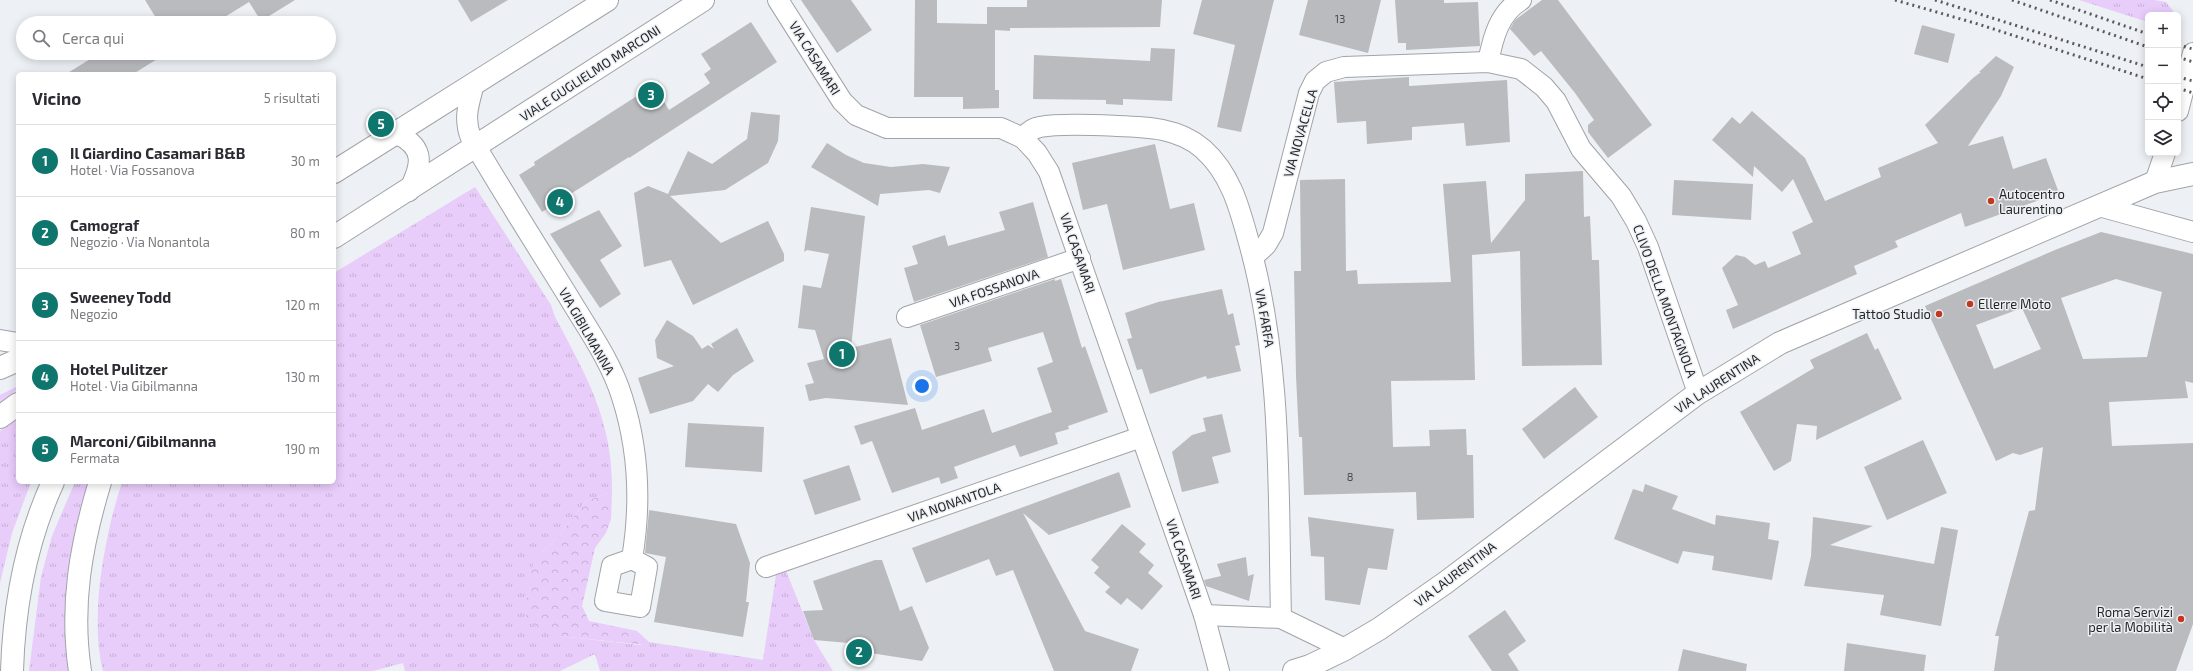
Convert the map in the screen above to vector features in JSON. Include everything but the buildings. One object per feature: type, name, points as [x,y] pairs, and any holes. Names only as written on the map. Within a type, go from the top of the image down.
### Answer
[{"type":"main road","points":[[336,171],[397,134],[607,0]]},
{"type":"main road","name":"VIALE GUGLIELMO MARCONI","points":[[336,236],[409,191],[476,146],[703,0]]},
{"type":"main road","name":"VIA LAURENTINA","points":[[1306,669],[1346,649],[1379,629],[1434,591],[1698,392],[1780,343],[2155,182],[2193,174]]},
{"type":"main road","points":[[0,368],[16,361]]},
{"type":"main road","points":[[0,417],[16,405]]},
{"type":"main road","points":[[12,671],[14,635],[24,570],[45,501],[52,484]]},
{"type":"main road","points":[[80,671],[76,625],[77,581],[88,522],[99,484]]},
{"type":"street","name":"VIA CASAMARI","points":[[778,0],[842,101],[860,118],[887,128],[1001,128],[1024,138],[1040,157],[1049,172],[1080,258],[1204,616],[1219,671]]},
{"type":"street","points":[[1488,62],[1498,25],[1509,9],[1521,0]]},
{"type":"street","points":[[2181,99],[2193,53]]},
{"type":"street","name":"VIA NOVACELLA","points":[[1253,257],[1266,244],[1274,230],[1309,93],[1315,81],[1326,72],[1344,67],[1488,62]]},
{"type":"street","name":"CLIVO DELLA MONTAGNOLA","points":[[1488,62],[1522,69],[1544,87],[1556,101],[1581,149],[1622,196],[1648,247],[1698,392]]},
{"type":"street","points":[[474,84],[466,117],[468,130],[476,146]]},
{"type":"street","name":"VIA FARFA","points":[[1024,138],[1028,132],[1040,126],[1157,128],[1168,131],[1190,141],[1210,156],[1230,184],[1237,199],[1253,257],[1269,335],[1273,379],[1281,618]]},
{"type":"street","points":[[397,134],[413,144],[419,159],[418,173],[409,191]]},
{"type":"street","name":"VIA GIBILMANNA","points":[[476,146],[599,346],[622,396],[631,435],[636,471],[636,533],[632,559]]},
{"type":"street","points":[[2155,182],[2164,156]]},
{"type":"street","points":[[2099,206],[2193,232]]},
{"type":"street","name":"VIA FOSSANOVA","points":[[907,317],[1080,258]]},
{"type":"street","points":[[0,340],[16,343]]},
{"type":"street","name":"VIA NONANTOLA","points":[[766,567],[1141,437]]},
{"type":"street","points":[[1204,616],[1281,618],[1346,649]]},
{"type":"green space","points":[[2079,0],[2154,0],[2166,2],[2174,12],[2145,12],[2145,21]]},
{"type":"green space","points":[[475,187],[551,305],[555,317],[578,360],[596,400],[608,443],[612,492],[586,501],[552,544],[535,557],[559,636],[640,645],[649,642],[763,660],[776,575],[786,571],[814,640],[833,671],[600,671],[595,654],[560,671],[405,671],[403,663],[373,671],[103,671],[99,649],[98,601],[105,550],[121,484],[336,484],[336,272]]},
{"type":"green space","points":[[16,387],[16,391],[0,403],[0,395]]},
{"type":"green space","points":[[16,419],[16,484],[30,484],[12,533],[0,583],[0,431]]},
{"type":"green space","points":[[74,484],[91,484],[71,671],[29,671],[41,577],[52,536]]},
{"type":"green space","points":[[612,492],[611,519],[606,533],[595,548],[582,606],[589,621],[637,631],[649,642],[646,645],[559,636],[538,629],[526,616],[528,585],[535,557],[552,544],[586,501]]},
{"type":"railway","points":[[1895,0],[1978,24],[2145,78]]},
{"type":"railway","points":[[1935,0],[2145,66]]},
{"type":"railway","points":[[2012,0],[2145,46]]},
{"type":"railway","points":[[2050,0],[2145,33]]},
{"type":"railway","points":[[2181,46],[2193,49]]},
{"type":"railway","points":[[2181,58],[2193,62]]},
{"type":"railway","points":[[2181,78],[2193,81]]},
{"type":"railway","points":[[2181,89],[2193,93]]},
{"type":"place","name":"Sweeney Todd","points":[[651,95]]},
{"type":"place","name":"Marconi/Gibilmanna","points":[[381,124]]},
{"type":"place","name":"Autocentro Laurentino","points":[[1991,201]]},
{"type":"place","name":"Hotel Pulitzer","points":[[560,202]]},
{"type":"place","name":"Ellerre Moto","points":[[1970,304]]},
{"type":"place","name":"Tattoo Studio","points":[[1939,314]]},
{"type":"place","name":"Il Giardino Casamari B&B","points":[[842,354]]},
{"type":"place","name":"Roma Servizi per la Mobilità","points":[[2181,619]]},
{"type":"place","name":"Camograf","points":[[859,652]]}]
